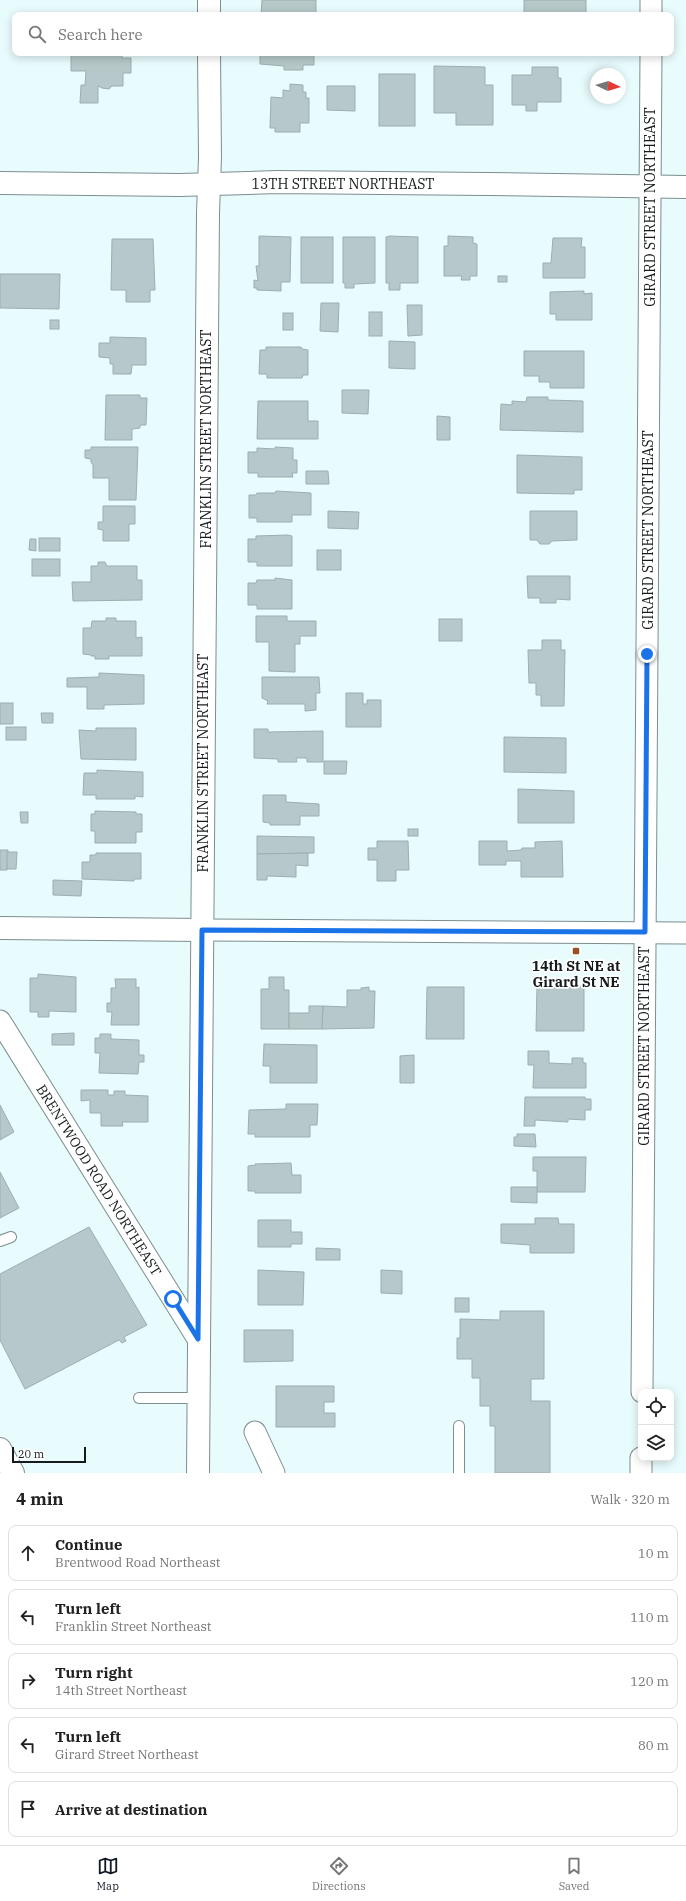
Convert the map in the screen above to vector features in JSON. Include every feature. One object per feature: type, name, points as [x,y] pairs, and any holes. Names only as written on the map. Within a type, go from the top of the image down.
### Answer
[{"type":"street","points":[[209,0],[209,12]]},
{"type":"street","points":[[651,0],[651,12]]},
{"type":"street","name":"FRANKLIN STREET NORTHEAST","points":[[198,1473],[209,56]]},
{"type":"street","name":"GIRARD STREET NORTHEAST","points":[[642,1389],[651,56]]},
{"type":"street","name":"13TH STREET NORTHEAST","points":[[0,183],[209,185],[285,182],[686,187]]},
{"type":"street","points":[[0,928],[686,933]]},
{"type":"street","name":"BRENTWOOD ROAD NORTHEAST","points":[[0,1021],[198,1339]]},
{"type":"street","points":[[255,1432],[274,1473]]},
{"type":"street","points":[[0,1449],[13,1473]]},
{"type":"street","points":[[641,1461],[641,1473]]},
{"type":"lane","points":[[0,1241],[10,1237]]},
{"type":"lane","points":[[139,1398],[198,1398]]},
{"type":"lane","points":[[459,1426],[459,1473]]},
{"type":"building","points":[[262,0],[316,0],[316,12],[261,12]]},
{"type":"building","points":[[524,0],[586,0],[586,12],[524,12]]},
{"type":"building","points":[[71,56],[122,56],[122,58],[131,58],[131,73],[123,73],[123,86],[112,86],[109,89],[98,86],[98,103],[80,103],[81,85],[85,85],[86,71],[71,71]]},
{"type":"building","points":[[260,56],[314,56],[314,65],[303,65],[303,70],[284,70],[284,66],[260,64]]},
{"type":"building","points":[[434,66],[485,67],[485,85],[493,85],[493,125],[456,125],[456,113],[434,113]]},
{"type":"building","points":[[532,67],[558,67],[558,78],[561,78],[561,102],[537,102],[537,111],[526,111],[526,105],[512,105],[512,75],[532,75]]},
{"type":"building","points":[[379,74],[415,74],[415,126],[379,126]]},
{"type":"building","points":[[290,84],[303,85],[303,92],[306,92],[306,98],[309,98],[309,123],[300,123],[300,132],[275,132],[275,128],[270,128],[271,97],[283,98],[283,90],[290,91]]},
{"type":"building","points":[[327,86],[355,86],[355,111],[327,110]]},
{"type":"building","points":[[259,236],[291,237],[290,282],[281,282],[281,291],[257,290],[257,288],[254,288],[254,280],[258,281],[256,266],[259,266]]},
{"type":"building","points":[[448,236],[473,237],[473,243],[477,244],[477,276],[470,276],[470,280],[461,280],[462,276],[444,276],[444,246],[448,246]]},
{"type":"building","points":[[301,237],[333,237],[333,283],[301,283]]},
{"type":"building","points":[[343,237],[375,237],[375,283],[354,284],[354,288],[345,288],[345,283],[343,283]]},
{"type":"building","points":[[386,237],[418,237],[418,283],[400,283],[400,290],[389,290],[389,283],[386,283]]},
{"type":"building","points":[[553,238],[582,238],[581,247],[585,247],[585,278],[543,278],[543,263],[551,263]]},
{"type":"building","points":[[112,239],[153,239],[155,290],[150,290],[150,302],[126,302],[126,290],[111,290]]},
{"type":"building","points":[[0,274],[60,274],[59,309],[0,308]]},
{"type":"building","points":[[498,276],[507,276],[507,282],[498,282]]},
{"type":"building","points":[[584,291],[584,294],[592,293],[592,320],[556,320],[556,314],[550,314],[550,292]]},
{"type":"building","points":[[321,303],[339,303],[338,332],[320,331]]},
{"type":"building","points":[[407,305],[422,305],[422,335],[408,336]]},
{"type":"building","points":[[369,312],[382,312],[382,336],[369,336]]},
{"type":"building","points":[[283,313],[293,313],[293,330],[283,330]]},
{"type":"building","points":[[50,320],[59,320],[59,329],[50,329]]},
{"type":"building","points":[[110,337],[146,338],[146,365],[132,365],[131,374],[113,374],[113,364],[110,364],[110,358],[99,357],[99,343],[110,343]]},
{"type":"building","points":[[389,341],[415,342],[415,369],[389,368]]},
{"type":"building","points":[[266,347],[301,347],[302,349],[308,350],[308,375],[303,375],[302,378],[267,378],[267,374],[259,374],[260,350],[266,350]]},
{"type":"building","points":[[524,351],[584,351],[584,388],[550,388],[550,382],[539,382],[539,376],[524,376]]},
{"type":"building","points":[[342,390],[369,390],[368,414],[342,413]]},
{"type":"building","points":[[106,395],[140,395],[140,398],[147,398],[146,425],[140,425],[140,428],[132,429],[132,440],[105,440]]},
{"type":"building","points":[[527,397],[548,397],[548,400],[583,401],[583,432],[500,430],[501,404],[512,405],[512,401],[526,402]]},
{"type":"building","points":[[258,401],[308,401],[308,421],[318,421],[318,439],[257,439]]},
{"type":"building","points":[[437,416],[450,417],[450,440],[437,440]]},
{"type":"building","points":[[91,447],[138,447],[136,500],[109,500],[109,478],[93,478],[93,465],[91,459],[85,458],[85,450],[91,450]]},
{"type":"building","points":[[275,447],[293,448],[293,460],[297,460],[297,473],[292,473],[293,477],[258,477],[258,473],[248,473],[248,452],[257,452],[257,448],[275,449]]},
{"type":"building","points":[[517,455],[582,457],[582,490],[574,490],[574,494],[517,493]]},
{"type":"building","points":[[306,471],[328,471],[329,484],[306,484]]},
{"type":"building","points":[[276,491],[311,493],[311,515],[292,515],[292,522],[257,522],[257,518],[249,518],[249,495],[256,495],[257,493],[275,493]]},
{"type":"building","points":[[103,506],[135,506],[135,524],[129,524],[129,541],[103,541],[103,530],[98,529],[98,522],[103,522]]},
{"type":"building","points":[[328,511],[359,512],[358,529],[328,528]]},
{"type":"building","points":[[530,511],[577,511],[577,540],[552,541],[549,544],[540,544],[537,540],[530,540]]},
{"type":"building","points":[[256,536],[292,536],[292,566],[257,566],[257,562],[248,562],[248,539],[256,539]]},
{"type":"building","points":[[39,538],[60,538],[60,551],[39,551]]},
{"type":"building","points":[[30,539],[36,539],[36,551],[29,550]]},
{"type":"building","points":[[317,550],[341,550],[341,570],[317,570]]},
{"type":"building","points":[[32,559],[60,559],[60,576],[32,576]]},
{"type":"building","points":[[98,562],[105,562],[107,566],[137,566],[137,580],[142,580],[142,600],[73,601],[72,582],[91,582],[91,566],[98,566]]},
{"type":"building","points":[[527,576],[570,576],[570,600],[556,599],[556,603],[540,603],[540,598],[528,598]]},
{"type":"building","points":[[275,578],[292,580],[292,609],[257,609],[257,605],[248,605],[248,583],[256,583],[257,580],[275,580]]},
{"type":"building","points":[[256,616],[287,616],[287,621],[316,621],[316,636],[300,636],[300,644],[295,644],[295,672],[269,671],[269,642],[256,642]]},
{"type":"building","points":[[106,618],[116,618],[116,621],[136,621],[136,638],[142,637],[142,656],[109,656],[109,659],[95,659],[95,656],[83,654],[83,628],[91,628],[92,621],[106,621]]},
{"type":"building","points":[[439,619],[462,619],[462,641],[439,641]]},
{"type":"building","points":[[542,640],[561,640],[561,650],[565,650],[564,706],[541,706],[541,695],[536,695],[536,683],[529,683],[528,650],[542,650]]},
{"type":"building","points":[[99,673],[144,675],[144,704],[104,705],[104,709],[87,709],[87,687],[67,687],[67,678],[99,677]]},
{"type":"building","points":[[262,677],[319,677],[320,693],[316,693],[316,710],[305,711],[305,704],[267,704],[268,701],[262,698]]},
{"type":"building","points":[[346,693],[363,693],[363,704],[367,704],[367,700],[381,700],[381,727],[346,727]]},
{"type":"building","points":[[0,703],[13,703],[13,724],[0,724]]},
{"type":"building","points":[[41,713],[53,713],[53,723],[42,723]]},
{"type":"building","points":[[6,727],[26,727],[26,740],[6,740]]},
{"type":"building","points":[[96,728],[136,728],[136,760],[81,759],[79,730],[96,731]]},
{"type":"building","points":[[254,729],[268,729],[268,732],[323,731],[323,762],[307,762],[307,758],[296,758],[297,762],[278,762],[278,759],[254,758]]},
{"type":"building","points":[[504,737],[566,738],[566,773],[504,772]]},
{"type":"building","points":[[324,761],[347,761],[346,774],[324,774]]},
{"type":"building","points":[[97,770],[143,772],[143,797],[135,796],[135,799],[96,799],[96,795],[83,795],[84,773],[97,773]]},
{"type":"building","points":[[518,789],[574,791],[574,823],[518,823]]},
{"type":"building","points":[[263,795],[286,795],[286,802],[319,804],[319,816],[300,816],[300,825],[270,825],[270,823],[263,822]]},
{"type":"building","points":[[95,811],[136,812],[136,814],[142,814],[142,832],[136,832],[136,843],[95,843],[95,831],[91,831],[91,814],[95,814]]},
{"type":"building","points":[[20,812],[28,812],[28,823],[21,823]]},
{"type":"building","points":[[408,829],[418,829],[418,836],[408,836]]},
{"type":"building","points":[[257,836],[314,837],[314,853],[257,854]]},
{"type":"building","points":[[377,841],[408,841],[409,870],[396,870],[396,881],[377,881],[377,860],[368,860],[368,848],[377,848]]},
{"type":"building","points":[[479,841],[507,841],[507,851],[521,850],[522,848],[535,848],[535,842],[562,841],[563,877],[521,877],[521,861],[506,861],[506,865],[479,865]]},
{"type":"building","points":[[0,850],[8,850],[7,870],[0,870]]},
{"type":"building","points":[[7,852],[17,852],[16,869],[7,869]]},
{"type":"building","points":[[96,853],[141,853],[141,879],[134,879],[134,881],[82,879],[82,862],[90,862],[90,855],[96,855]]},
{"type":"building","points":[[308,853],[308,866],[296,865],[296,877],[267,876],[267,880],[257,880],[257,854]]},
{"type":"building","points":[[53,880],[82,881],[81,896],[53,895]]},
{"type":"building","points":[[38,974],[76,977],[76,1012],[49,1011],[49,1017],[38,1017],[38,1012],[30,1012],[30,978],[38,978]]},
{"type":"building","points":[[269,977],[284,977],[284,990],[289,990],[289,1029],[261,1029],[261,989],[269,989]]},
{"type":"building","points":[[115,979],[136,979],[136,988],[139,987],[139,1025],[111,1025],[112,1012],[107,1012],[107,1003],[111,1003],[111,988],[116,988]]},
{"type":"building","points":[[369,987],[369,991],[375,991],[374,1028],[322,1029],[323,1006],[347,1007],[347,990],[361,990],[361,988]]},
{"type":"building","points":[[427,987],[464,987],[464,1039],[426,1039]]},
{"type":"building","points":[[537,987],[584,987],[584,1031],[536,1031]]},
{"type":"building","points":[[309,1006],[323,1006],[322,1029],[289,1029],[289,1013],[309,1013]]},
{"type":"building","points":[[74,1033],[74,1045],[52,1045],[52,1034]]},
{"type":"building","points":[[100,1034],[111,1034],[111,1039],[139,1040],[139,1055],[144,1055],[144,1062],[139,1062],[138,1074],[99,1073],[100,1053],[95,1053],[95,1038],[100,1038]]},
{"type":"building","points":[[264,1044],[317,1045],[317,1083],[270,1083],[270,1066],[263,1066]]},
{"type":"building","points":[[528,1051],[549,1051],[549,1063],[572,1064],[572,1058],[583,1058],[583,1063],[586,1063],[586,1088],[533,1088],[534,1065],[528,1065]]},
{"type":"building","points":[[414,1055],[414,1083],[400,1083],[400,1056]]},
{"type":"building","points":[[81,1090],[108,1090],[108,1095],[114,1095],[114,1091],[125,1091],[125,1095],[148,1096],[148,1122],[122,1122],[123,1126],[101,1126],[101,1113],[90,1113],[90,1100],[81,1101]]},
{"type":"building","points":[[525,1097],[585,1097],[585,1099],[591,1099],[591,1110],[585,1110],[585,1120],[568,1119],[568,1122],[535,1120],[535,1126],[524,1126]]},
{"type":"building","points":[[286,1104],[318,1104],[317,1125],[310,1125],[310,1137],[255,1137],[255,1134],[248,1134],[249,1110],[286,1109]]},
{"type":"building","points":[[0,1105],[14,1132],[0,1140]]},
{"type":"building","points":[[517,1134],[535,1134],[536,1147],[514,1146],[514,1137],[517,1137]]},
{"type":"building","points":[[533,1157],[586,1157],[585,1192],[537,1192],[537,1171],[533,1171]]},
{"type":"building","points":[[291,1163],[292,1175],[301,1175],[301,1193],[255,1193],[255,1191],[248,1191],[248,1166],[256,1165],[255,1164]]},
{"type":"building","points":[[0,1172],[19,1208],[0,1218]]},
{"type":"building","points":[[511,1187],[537,1187],[537,1203],[511,1202]]},
{"type":"building","points":[[535,1218],[558,1218],[559,1224],[574,1224],[574,1253],[530,1253],[530,1245],[501,1243],[501,1224],[535,1224]]},
{"type":"building","points":[[258,1220],[291,1220],[291,1232],[302,1232],[302,1244],[291,1244],[291,1247],[258,1247]]},
{"type":"building","points":[[89,1227],[147,1325],[124,1337],[126,1341],[122,1343],[119,1340],[25,1389],[0,1340],[0,1274]]},
{"type":"building","points":[[316,1248],[340,1249],[340,1260],[316,1260]]},
{"type":"building","points":[[258,1270],[304,1272],[303,1305],[258,1305]]},
{"type":"building","points":[[381,1270],[402,1271],[402,1294],[381,1293]]},
{"type":"building","points":[[455,1298],[469,1298],[469,1312],[455,1312]]},
{"type":"building","points":[[500,1311],[544,1311],[544,1379],[531,1379],[531,1401],[550,1401],[550,1473],[495,1473],[495,1426],[490,1426],[490,1406],[480,1406],[480,1378],[472,1378],[472,1359],[457,1359],[457,1338],[460,1338],[460,1319],[500,1320]]},
{"type":"building","points":[[244,1330],[293,1330],[293,1361],[244,1362]]},
{"type":"building","points":[[276,1386],[334,1386],[334,1402],[324,1402],[324,1413],[335,1413],[335,1427],[276,1427]]},
{"type":"place","name":"14th St NE at Girard St NE","points":[[576,951]]},
{"type":"route","points":[[173,1299],[198,1339],[202,930],[645,932],[647,654]]}]
